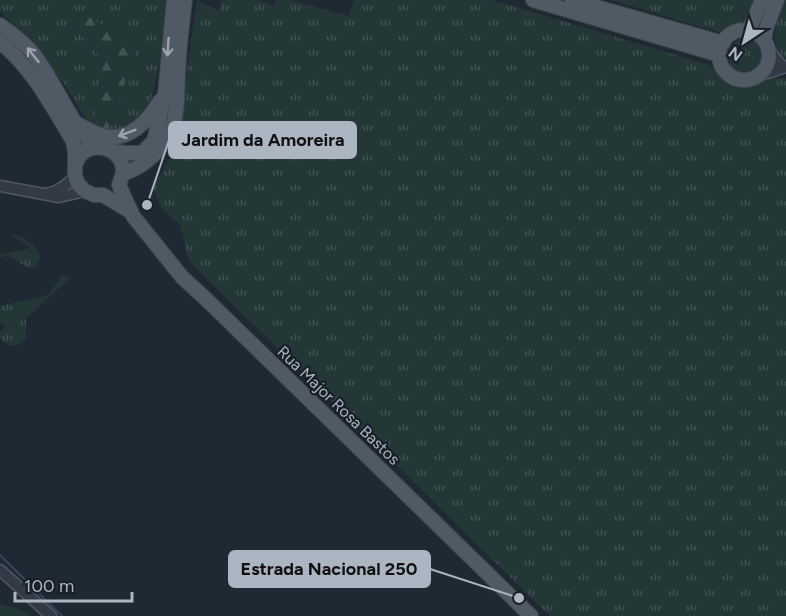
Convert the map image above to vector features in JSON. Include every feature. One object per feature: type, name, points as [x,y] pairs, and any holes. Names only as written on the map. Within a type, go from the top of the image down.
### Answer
[{"type":"main road","points":[[75,171],[79,158],[94,147],[137,153],[143,152],[154,141],[165,94],[174,0]]},
{"type":"main road","points":[[0,42],[27,69],[73,141],[78,184],[85,191],[94,195],[103,195],[112,192],[121,179],[146,163],[165,142],[174,121],[184,0]]},
{"type":"main road","points":[[533,0],[721,49]]},
{"type":"main road","points":[[572,0],[721,49]]},
{"type":"main road","points":[[748,30],[762,0]]},
{"type":"main road","points":[[766,43],[760,35],[748,30],[734,32],[721,49],[721,62],[724,69],[735,78],[742,80],[761,74],[769,54],[766,43],[767,26],[777,0]]},
{"type":"main road","points":[[0,25],[35,56],[83,136],[94,147]]},
{"type":"main road","points":[[75,123],[103,136],[126,135],[140,126],[165,94]]},
{"type":"main road","points":[[112,151],[119,158],[123,167],[121,179],[131,212]]},
{"type":"main road","points":[[103,195],[131,212]]},
{"type":"main road","name":"Rua Major Rosa Bastos","points":[[131,212],[182,277],[531,616]]},
{"type":"street","points":[[754,77],[784,67],[774,57],[766,43]]},
{"type":"street","points":[[43,195],[56,192],[70,182],[75,171]]},
{"type":"street","points":[[0,186],[59,197],[85,191]]},
{"type":"street","points":[[0,570],[51,616]]},
{"type":"green space","points":[[0,0],[168,0],[160,60],[149,109],[129,127],[108,132],[137,46],[74,27],[104,61],[91,128],[63,82],[22,32],[0,12]]},
{"type":"green space","points":[[197,0],[220,11],[221,0],[257,0],[274,5],[276,0],[290,0],[349,16],[354,0],[492,0],[706,64],[741,87],[775,77],[786,79],[786,616],[550,616],[189,261],[180,225],[161,208],[153,187],[176,148]]},
{"type":"green space","points":[[611,0],[755,0],[748,18],[722,33]]},
{"type":"green space","points":[[785,0],[786,59],[776,47],[775,39],[777,23]]},
{"type":"green space","points":[[85,14],[137,46],[108,132],[91,128],[104,61],[74,26]]},
{"type":"green space","points":[[749,39],[755,42],[761,50],[762,59],[754,73],[738,74],[730,64],[729,48],[731,44],[739,40]]},
{"type":"green space","points":[[10,235],[20,237],[33,245],[40,258],[36,266],[30,269],[9,256],[0,257],[0,255],[31,248]]},
{"type":"green space","points":[[62,275],[70,278],[26,318],[26,339],[13,346],[0,339],[0,333],[5,327],[0,322],[0,306],[49,295]]},
{"type":"green space","points":[[0,604],[21,610],[31,616],[0,616]]},
{"type":"waterway","points":[[0,555],[62,616]]},
{"type":"place","name":"Jardim da Amoreira","points":[[147,205]]},
{"type":"place","name":"Estrada Nacional 250","points":[[519,598]]}]
